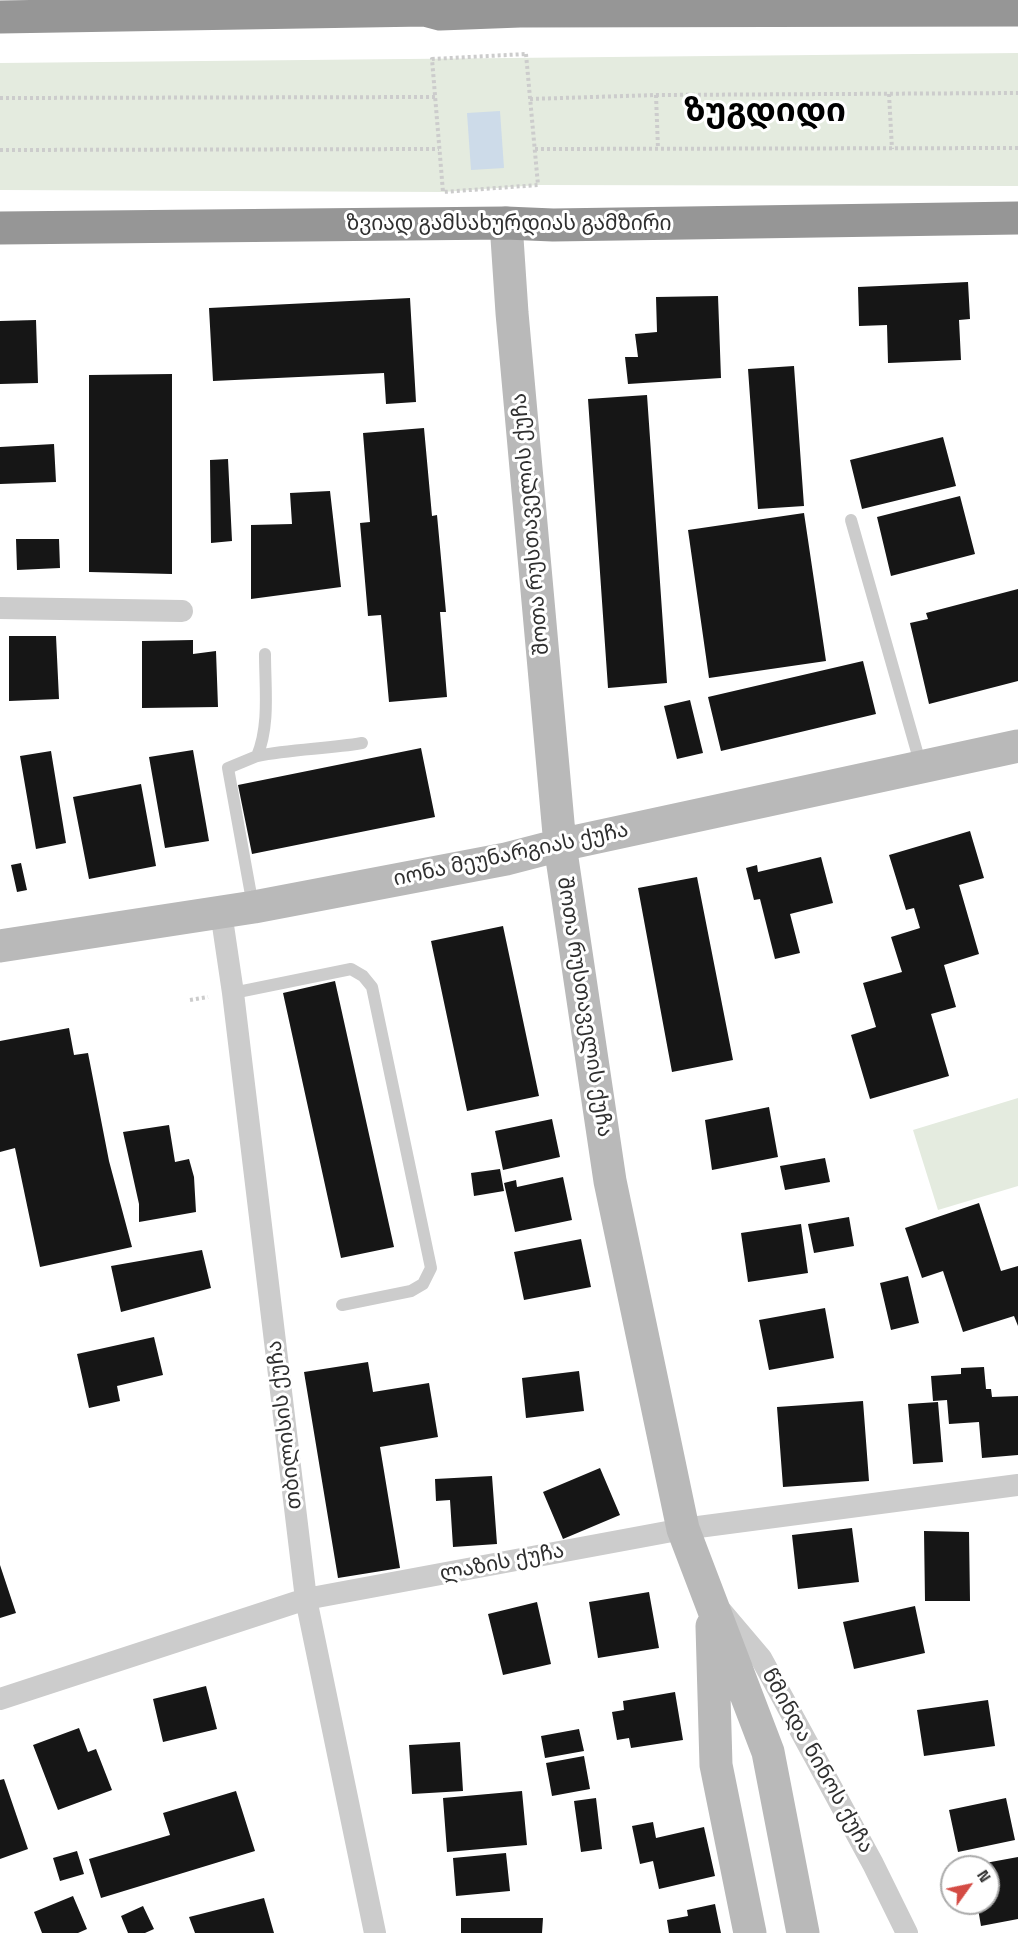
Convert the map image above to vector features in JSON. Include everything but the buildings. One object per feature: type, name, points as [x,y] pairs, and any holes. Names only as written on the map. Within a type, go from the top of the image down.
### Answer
[{"type":"highway","points":[[0,17],[425,10],[439,7],[484,7],[532,11],[1018,10]]},
{"type":"highway","name":"ზვიად გამსახურდიას გამზირი","points":[[0,228],[506,223],[553,225],[1018,218]]},
{"type":"main road","name":"შოთა რუსთაველის ქუჩა","points":[[506,223],[511,303],[560,845],[610,1180],[683,1529],[768,1752],[802,1933]]},
{"type":"main road","name":"იონა მეუნარგიას ქუჩა","points":[[0,946],[254,907],[506,859],[560,845],[1018,746]]},
{"type":"main road","name":"შოთა რუსთაველის ქუჩა","points":[[711,1600],[716,1766],[750,1933]]},
{"type":"street","points":[[0,608],[182,611]]},
{"type":"street","name":"თბილისის ქუჩა","points":[[221,912],[306,1599],[375,1933]]},
{"type":"street","name":"ლაზის ქუჩა","points":[[0,1699],[306,1599],[683,1529],[1018,1485]]},
{"type":"street","name":"წმინდა ნინოს ქუჩა","points":[[711,1600],[761,1658],[873,1864],[907,1933]]},
{"type":"lane","points":[[851,520],[921,767]]},
{"type":"lane","points":[[257,756],[263,741],[266,654]]},
{"type":"lane","points":[[254,907],[228,768],[257,756],[362,743]]},
{"type":"lane","points":[[232,993],[351,969],[363,976],[372,987],[431,1268],[423,1284],[411,1292],[342,1305]]},
{"type":"path","points":[[526,54],[538,185],[443,192],[435,97],[432,59],[526,54]]},
{"type":"path","points":[[530,99],[656,95],[1018,93]]},
{"type":"path","points":[[890,94],[892,148]]},
{"type":"path","points":[[656,95],[658,149]]},
{"type":"path","points":[[0,99],[435,97]]},
{"type":"path","points":[[535,149],[1018,148]]},
{"type":"path","points":[[0,150],[440,149]]},
{"type":"shaded area","points":[[1018,53],[1018,186],[538,185],[443,192],[0,190],[0,63]]},
{"type":"shaded area","points":[[1018,1098],[1018,1186],[938,1210],[913,1130]]},
{"type":"water","points":[[500,111],[504,168],[471,170],[467,113]]},
{"type":"district","name":"ზუგდიდი","points":[[765,112]]}]
